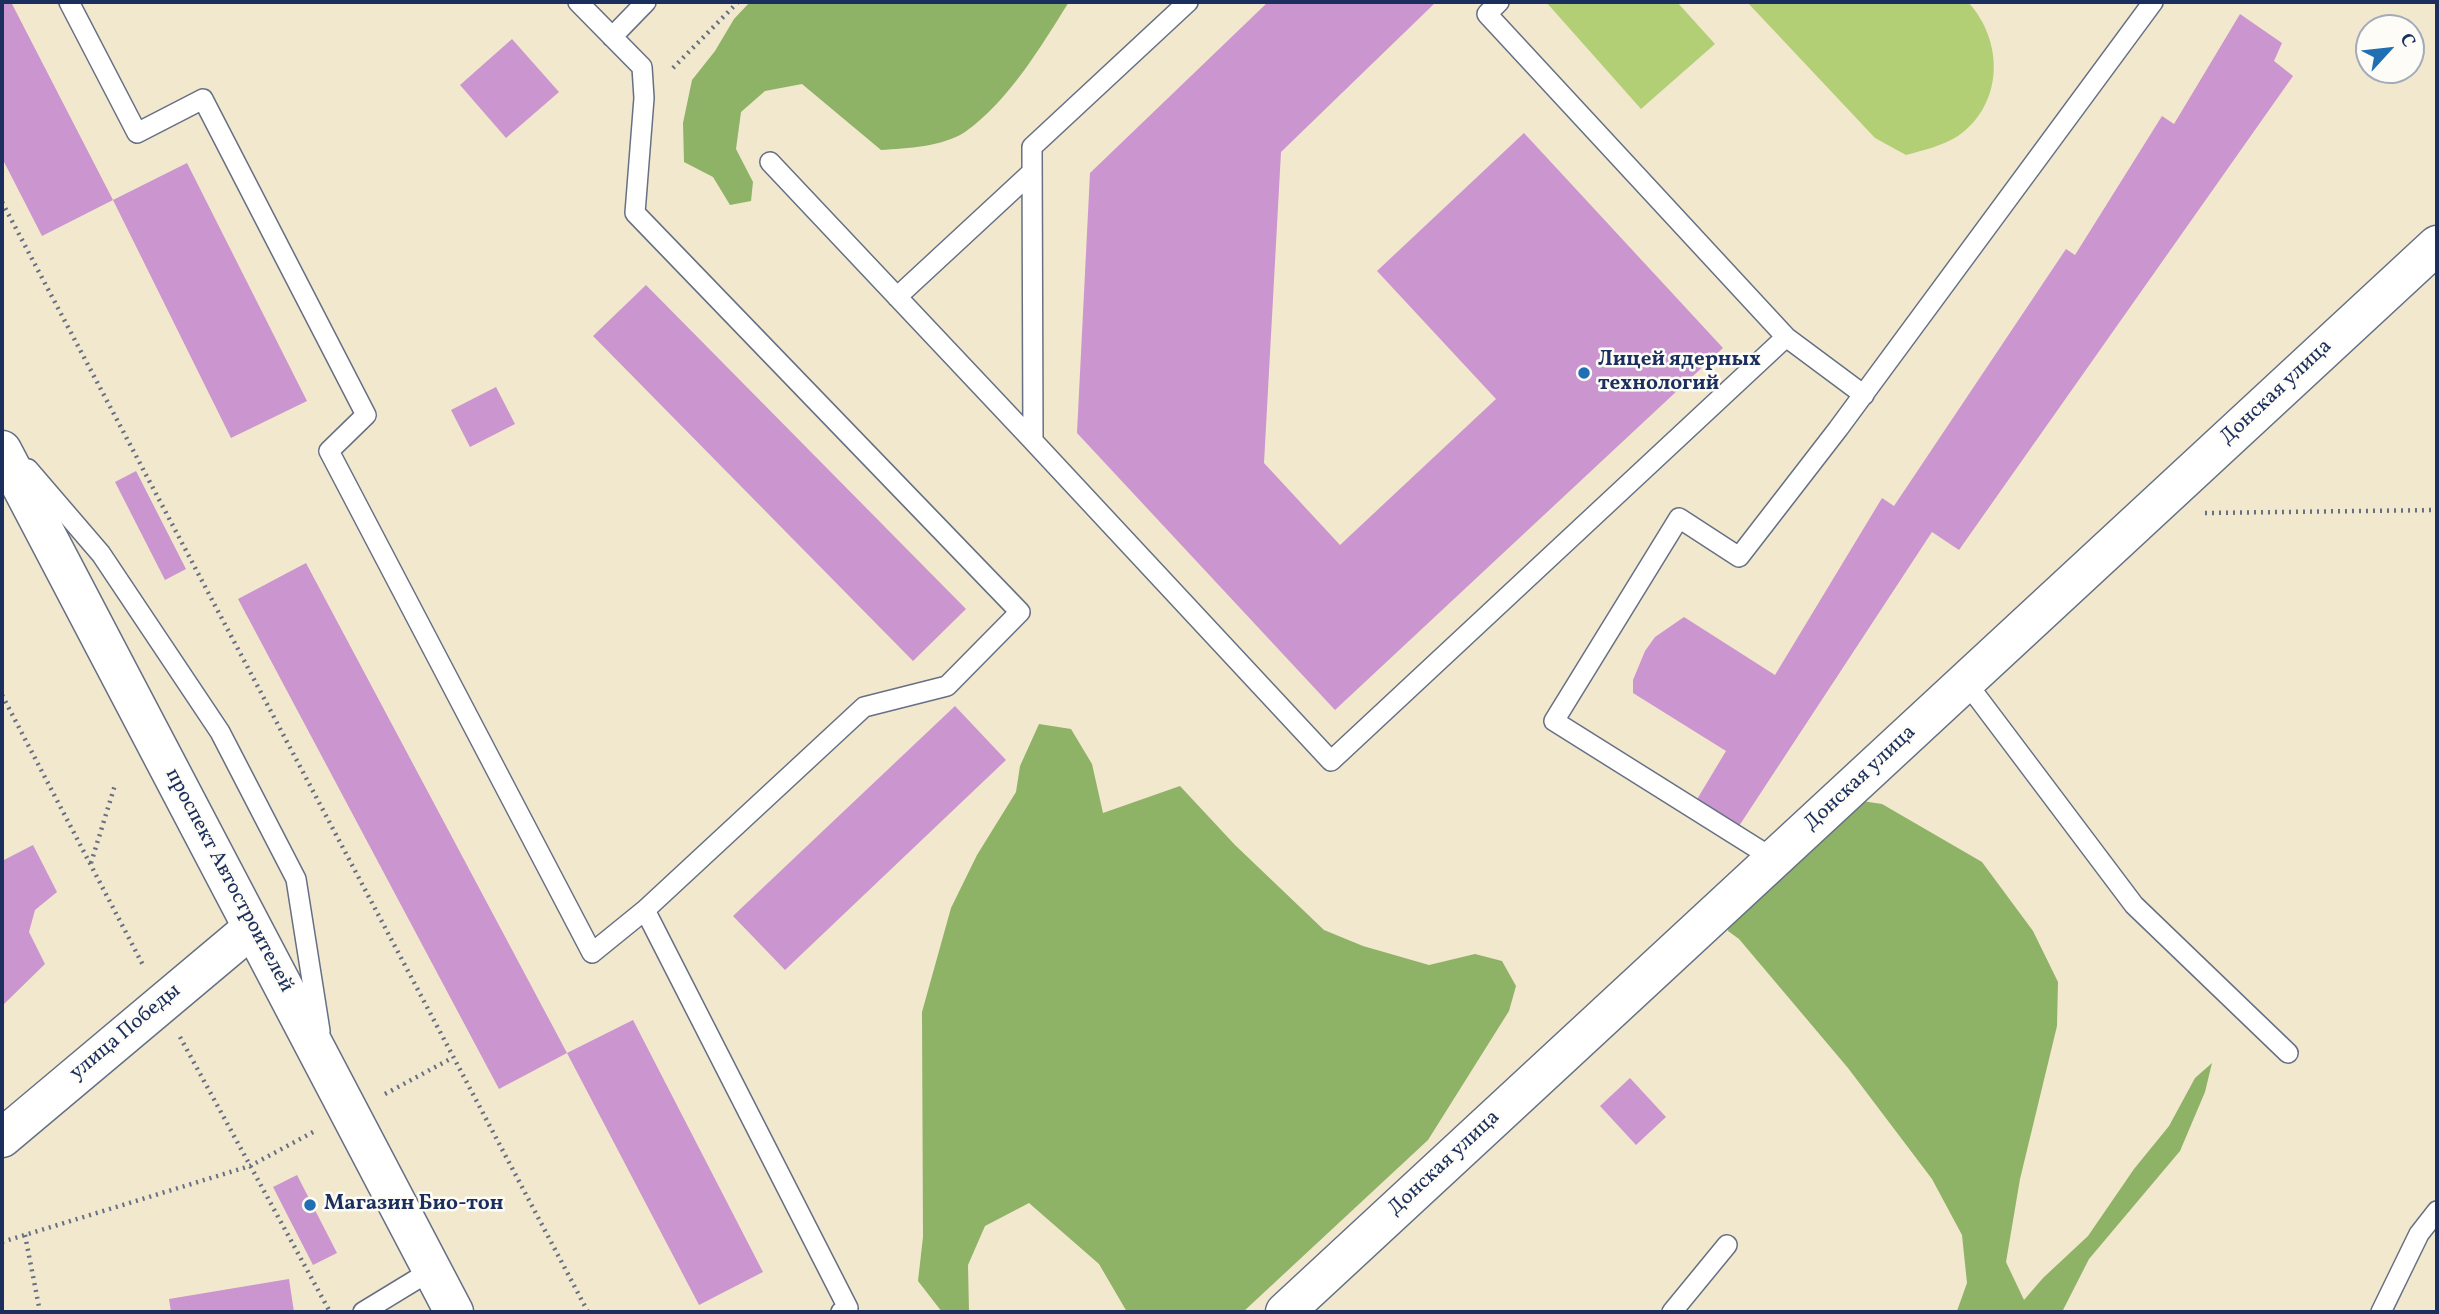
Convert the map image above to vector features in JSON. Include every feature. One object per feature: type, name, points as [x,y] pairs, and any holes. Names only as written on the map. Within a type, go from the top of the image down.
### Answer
[{"type":"main road","name":"Донская улица","points":[[1285,1312],[2437,245]]},
{"type":"main road","name":"проспект Автостроителей","points":[[2,450],[454,1312]]},
{"type":"main road","name":"улица Победы","points":[[2,1138],[252,928]]},
{"type":"lane","points":[[69,2],[137,133],[202,99],[366,415],[329,451],[592,953],[645,910],[864,707],[947,687],[1020,612],[635,214],[644,98],[642,68],[578,2]]},
{"type":"lane","points":[[612,37],[646,2]]},
{"type":"lane","points":[[1033,440],[1032,147],[1188,2]]},
{"type":"lane","points":[[1499,2],[1487,14],[1786,337],[1864,395]]},
{"type":"lane","points":[[1774,859],[1554,721],[1679,518],[1739,557],[1864,395],[2153,2]]},
{"type":"lane","points":[[770,162],[1331,761],[1786,337]]},
{"type":"lane","points":[[897,297],[1032,172]]},
{"type":"lane","points":[[2,439],[108,565],[220,732],[296,879],[325,1067]]},
{"type":"lane","points":[[1966,682],[2134,905],[2288,1053]]},
{"type":"lane","points":[[645,910],[847,1311]]},
{"type":"lane","points":[[2381,1312],[2419,1234],[2437,1212]]},
{"type":"lane","points":[[1672,1312],[1727,1245]]},
{"type":"lane","points":[[362,1312],[432,1270]]},
{"type":"path","points":[[644,98],[738,2]]},
{"type":"path","points":[[2,202],[452,1059],[588,1312]]},
{"type":"path","points":[[2176,487],[2203,513],[2437,510]]},
{"type":"path","points":[[91,864],[115,785]]},
{"type":"path","points":[[2,1242],[250,1166],[452,1059]]},
{"type":"path","points":[[25,1235],[40,1312]]},
{"type":"green space","points":[[750,2],[1069,2],[1023,72],[996,105],[965,132],[946,141],[881,150],[802,84],[765,91],[741,112],[736,149],[753,182],[751,201],[730,205],[713,177],[684,162],[683,123],[692,80],[715,51],[734,19]]},
{"type":"green space","points":[[1546,2],[1677,2],[1715,44],[1641,109]]},
{"type":"green space","points":[[1747,2],[1968,2],[1980,18],[1993,53],[1991,90],[1973,123],[1958,136],[1906,155],[1875,138]]},
{"type":"green space","points":[[1039,724],[1071,729],[1092,764],[1103,813],[1180,786],[1235,845],[1324,930],[1363,946],[1429,965],[1475,954],[1502,961],[1516,986],[1509,1011],[1428,1140],[1243,1312],[1127,1312],[1099,1264],[1029,1203],[985,1226],[968,1265],[969,1312],[942,1312],[918,1281],[923,1237],[922,1012],[951,908],[977,855],[1016,792],[1020,766]]},
{"type":"green space","points":[[1862,801],[1882,804],[1982,862],[2033,931],[2058,982],[2057,1026],[2020,1179],[2006,1262],[2024,1300],[2043,1278],[2088,1236],[2134,1169],[2169,1126],[2195,1078],[2212,1063],[2205,1092],[2180,1151],[2089,1259],[2062,1312],[1953,1312],[1957,1311],[1967,1283],[1962,1235],[1932,1179],[1848,1068],[1739,939],[1728,931],[1730,911]]},
{"type":"building","points":[[2,2],[11,2],[113,200],[42,236],[2,158]]},
{"type":"building","name":"Лицей ядерных технологий","points":[[1268,2],[1436,2],[1281,152],[1264,463],[1340,545],[1496,399],[1377,271],[1524,133],[1723,348],[1335,710],[1077,433],[1090,173]]},
{"type":"building","points":[[2240,14],[2282,43],[2274,61],[2293,76],[1959,550],[1932,532],[1739,826],[1696,801],[1726,751],[1633,693],[1633,680],[1645,651],[1655,637],[1684,617],[1775,675],[1882,498],[1894,506],[2066,249],[2075,255],[2162,116],[2174,124]]},
{"type":"building","points":[[512,39],[559,92],[506,138],[460,85]]},
{"type":"building","points":[[187,163],[307,401],[231,438],[113,200]]},
{"type":"building","points":[[646,285],[966,609],[913,661],[593,336]]},
{"type":"building","points":[[496,387],[515,424],[470,447],[451,410]]},
{"type":"building","points":[[136,471],[186,569],[165,580],[115,482]]},
{"type":"building","points":[[306,563],[567,1053],[499,1089],[238,599]]},
{"type":"building","points":[[955,706],[1006,760],[785,970],[733,916]]},
{"type":"building","points":[[33,845],[57,892],[35,910],[29,932],[45,964],[2,1006],[2,861]]},
{"type":"building","points":[[633,1020],[763,1272],[699,1305],[567,1053]]},
{"type":"building","points":[[1630,1078],[1666,1117],[1636,1145],[1600,1106]]},
{"type":"building","points":[[297,1175],[337,1253],[313,1265],[273,1187]]},
{"type":"building","points":[[289,1279],[294,1312],[171,1312],[169,1299]]},
{"type":"place","name":"Лицей ядерных технологий","points":[[1584,373]]},
{"type":"place","name":"Магазин Био-тон","points":[[310,1205]]}]
